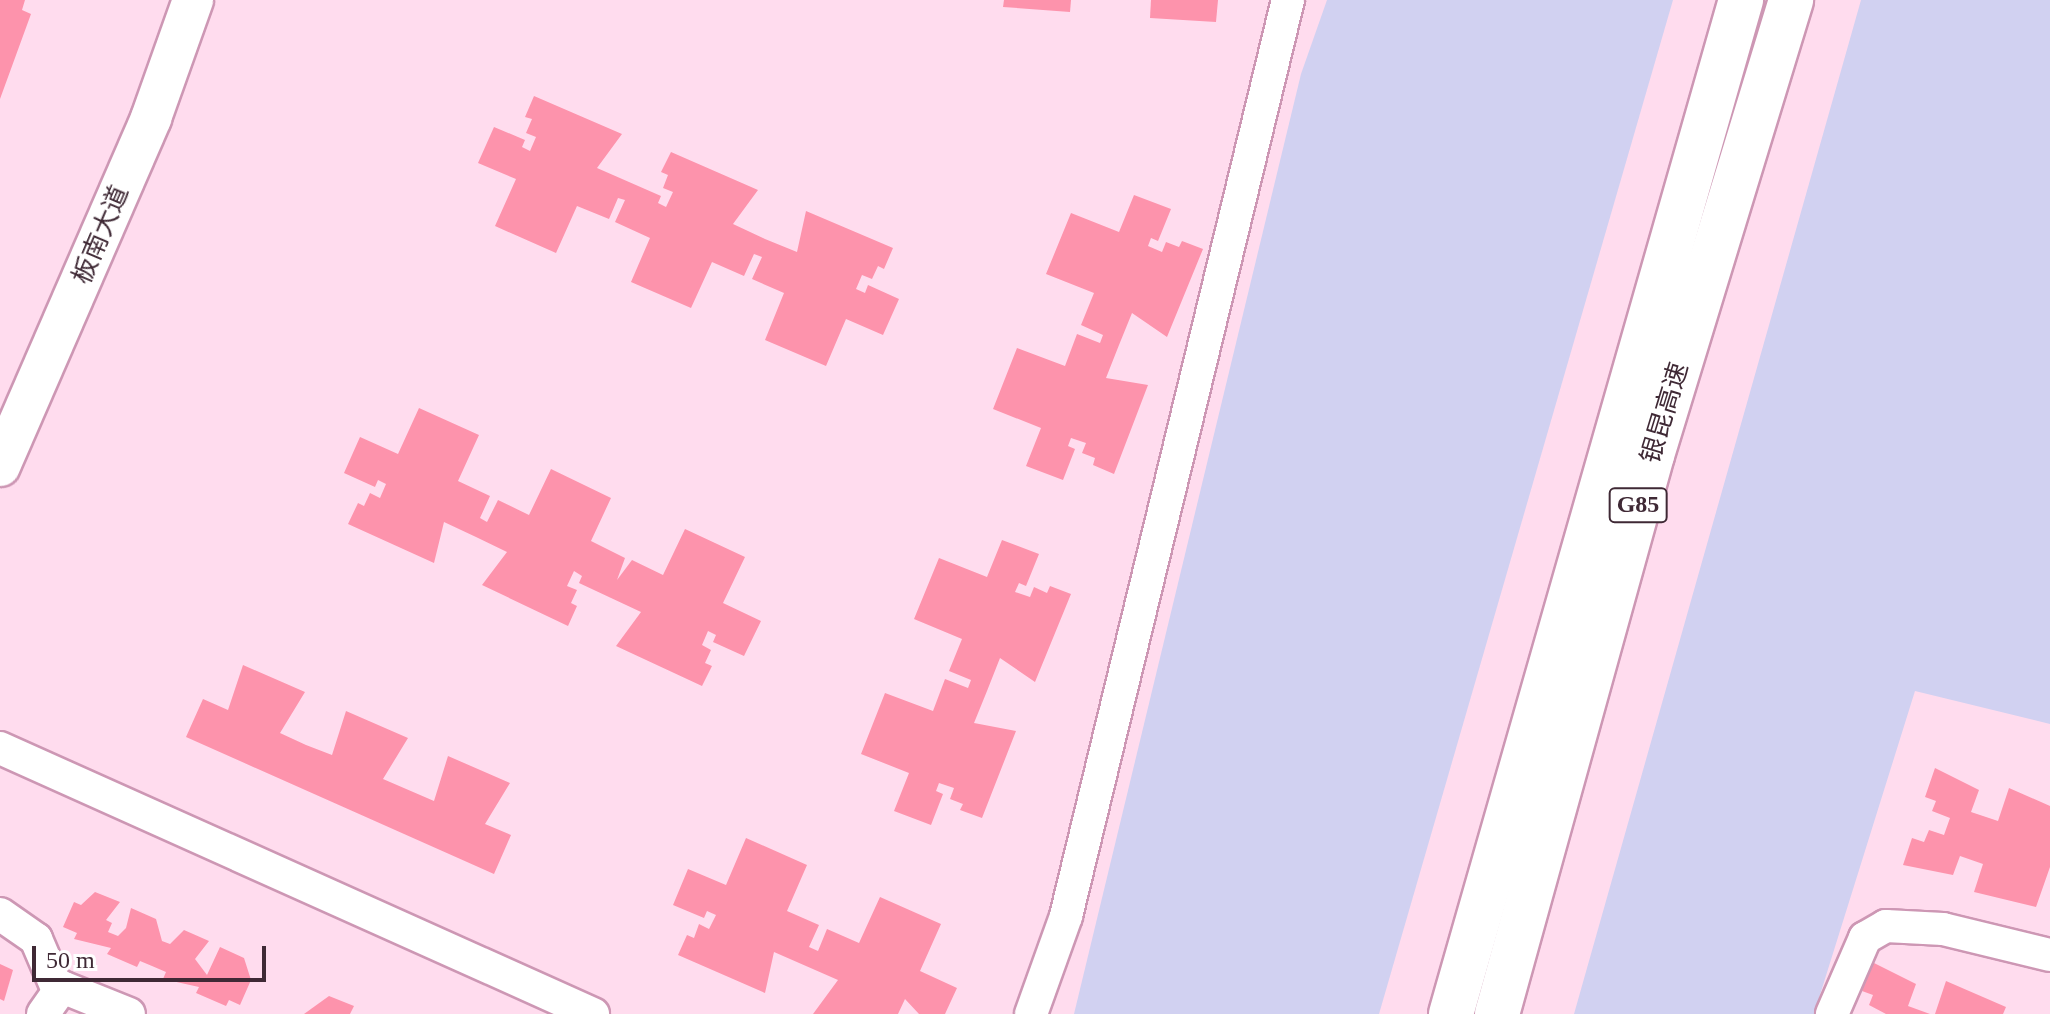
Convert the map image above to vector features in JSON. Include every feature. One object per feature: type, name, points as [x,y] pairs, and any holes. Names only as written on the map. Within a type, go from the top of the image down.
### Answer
[{"type":"highway","name":"银昆高速","points":[[1451,1014],[1741,0]]},
{"type":"highway","name":"银昆高速","points":[[1497,1014],[1652,455],[1791,0]]},
{"type":"main road","name":"板南大道","points":[[0,466],[151,118],[193,0]]},
{"type":"lane","points":[[1031,1014],[1066,916],[1288,0]]},
{"type":"lane","points":[[0,748],[593,1014]]},
{"type":"lane","points":[[0,914],[36,939],[50,1001],[129,1014]]},
{"type":"lane","points":[[1832,1014],[1865,938],[1886,926],[1928,926],[2050,955]]},
{"type":"shaded area","points":[[1327,0],[1673,0],[1379,1014],[1074,1014],[1301,74]]},
{"type":"shaded area","points":[[1861,0],[2050,0],[2050,724],[1915,691],[1814,1014],[1574,1014]]},
{"type":"building","points":[[0,0],[25,0],[22,10],[31,14],[0,99]]},
{"type":"building","points":[[1004,0],[1071,0],[1070,12],[1003,7]]},
{"type":"building","points":[[1151,0],[1218,0],[1216,22],[1150,18]]},
{"type":"building","points":[[534,96],[622,134],[597,168],[661,196],[658,203],[666,207],[673,192],[663,188],[668,175],[661,172],[671,152],[758,190],[733,224],[765,239],[797,252],[806,211],[893,248],[884,269],[878,266],[872,279],[862,275],[856,289],[865,293],[868,285],[899,299],[883,335],[846,319],[826,366],[765,340],[784,293],[752,279],[762,257],[754,254],[744,276],[712,262],[691,308],[631,282],[650,238],[615,222],[625,200],[618,198],[609,219],[577,206],[556,253],[495,226],[516,179],[478,163],[494,127],[525,140],[522,147],[530,151],[536,137],[526,133],[532,119],[525,117]]},
{"type":"building","points":[[1134,195],[1171,209],[1158,241],[1151,238],[1148,246],[1162,252],[1166,242],[1179,247],[1182,241],[1203,249],[1167,337],[1132,313],[1119,345],[1106,378],[1148,385],[1114,474],[1093,465],[1095,458],[1082,453],[1086,443],[1071,438],[1068,446],[1075,449],[1063,480],[1026,466],[1041,428],[993,409],[1017,348],[1065,366],[1077,334],[1100,343],[1103,335],[1081,325],[1094,293],[1046,274],[1071,213],[1119,232]]},
{"type":"building","points":[[419,408],[479,435],[458,481],[490,496],[480,518],[487,522],[498,500],[529,515],[551,469],[611,498],[591,541],[625,558],[617,580],[632,560],[663,575],[685,529],[745,557],[723,603],[761,621],[744,656],[713,642],[716,635],[708,631],[702,645],[711,650],[705,663],[712,666],[702,686],[616,646],[641,612],[579,583],[582,576],[574,571],[567,586],[577,590],[571,603],[577,606],[568,626],[482,585],[507,552],[444,522],[434,563],[348,524],[358,503],[364,506],[370,493],[380,498],[386,484],[378,480],[375,487],[344,473],[360,437],[398,454]]},
{"type":"building","points":[[1002,540],[1039,554],[1026,586],[1019,583],[1015,592],[1030,597],[1034,587],[1047,593],[1050,586],[1071,594],[1035,682],[1000,658],[974,723],[1016,731],[982,818],[960,810],[963,804],[950,799],[954,788],[939,783],[936,791],[943,794],[931,825],[894,811],[909,773],[861,754],[885,693],[933,711],[945,679],[968,688],[971,680],[949,671],[962,639],[914,619],[939,558],[987,577]]},
{"type":"building","points":[[243,665],[305,692],[280,733],[306,745],[332,755],[346,711],[408,738],[383,779],[434,801],[448,756],[510,783],[485,824],[511,835],[494,874],[186,737],[203,699],[228,710]]},
{"type":"building","points":[[1935,768],[1979,790],[1971,812],[1998,821],[2009,788],[2050,806],[2050,867],[2036,907],[1974,892],[1983,864],[1960,856],[1953,875],[1903,865],[1912,838],[1924,842],[1929,830],[1944,835],[1950,818],[1932,811],[1936,801],[1925,797]]},
{"type":"building","points":[[746,838],[807,865],[787,911],[819,925],[809,947],[818,951],[827,929],[859,943],[880,897],[941,924],[920,971],[957,988],[945,1014],[919,1014],[905,999],[898,1014],[813,1014],[838,980],[774,952],[765,993],[678,955],[687,935],[694,938],[699,924],[709,929],[716,915],[707,911],[704,918],[673,905],[688,869],[726,885]]},
{"type":"building","points":[[95,892],[120,902],[106,920],[112,923],[108,932],[118,936],[126,928],[131,908],[156,919],[162,941],[170,944],[184,930],[209,941],[195,959],[207,975],[220,947],[244,958],[251,980],[240,1005],[229,1000],[226,1006],[196,993],[199,987],[163,979],[166,972],[140,961],[137,967],[107,954],[111,948],[74,939],[77,933],[63,927],[74,902],[81,905]]},
{"type":"building","points":[[1872,962],[1916,984],[1908,1006],[1930,1014],[1886,1014],[1869,1005],[1873,995],[1862,991]]},
{"type":"building","points":[[0,964],[13,970],[4,1001],[0,999]]},
{"type":"building","points":[[1946,981],[2006,1007],[2003,1014],[1935,1014]]},
{"type":"building","points":[[329,996],[354,1006],[350,1014],[304,1014]]}]
